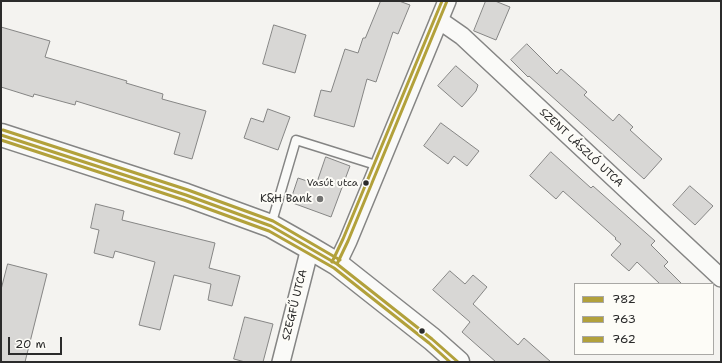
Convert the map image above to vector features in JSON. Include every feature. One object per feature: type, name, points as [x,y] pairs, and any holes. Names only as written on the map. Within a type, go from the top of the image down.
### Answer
[{"type":"main road","points":[[1,135],[186,195],[271,226],[337,264],[432,339],[458,362]]},
{"type":"street","points":[[337,264],[348,241],[447,1]]},
{"type":"street","name":"SZENT LÁSZLÓ UTCA","points":[[439,20],[462,36],[721,278]]},
{"type":"street","name":"SZEGFŰ UTCA","points":[[281,362],[310,248]]},
{"type":"lane","points":[[271,226],[296,140],[379,166]]},
{"type":"building","points":[[381,1],[399,1],[410,5],[398,34],[393,32],[376,82],[367,79],[354,127],[314,116],[321,90],[331,92],[345,49],[358,53],[363,38],[365,38]]},
{"type":"building","points":[[486,1],[495,1],[510,7],[496,40],[474,31]]},
{"type":"building","points":[[274,25],[306,35],[295,73],[263,64]]},
{"type":"building","points":[[1,27],[50,41],[45,57],[127,81],[126,83],[163,94],[162,99],[206,111],[192,159],[174,154],[180,133],[76,101],[75,105],[34,94],[33,97],[1,87]]},
{"type":"building","points":[[527,44],[557,74],[561,69],[587,92],[584,95],[613,121],[619,114],[633,127],[630,130],[662,159],[644,179],[529,76],[528,77],[511,60]]},
{"type":"building","points":[[456,66],[478,85],[476,91],[462,107],[438,86]]},
{"type":"building","points":[[268,109],[290,117],[278,150],[244,138],[251,118],[263,122]]},
{"type":"building","points":[[441,123],[479,151],[467,166],[454,156],[448,164],[424,146]]},
{"type":"building","points":[[551,152],[591,188],[593,186],[655,241],[651,245],[668,262],[664,266],[681,283],[659,283],[637,262],[629,271],[611,255],[621,244],[615,239],[616,238],[563,191],[556,199],[530,176]]},
{"type":"building","points":[[326,157],[350,166],[331,217],[290,202],[298,178],[316,184]]},
{"type":"building","points":[[690,186],[713,206],[695,225],[673,205]]},
{"type":"building","points":[[96,204],[124,211],[122,220],[215,243],[209,268],[240,276],[232,306],[208,300],[211,284],[174,275],[160,330],[139,325],[155,262],[115,251],[113,258],[94,253],[99,230],[91,228]]},
{"type":"building","points":[[8,264],[47,274],[25,362],[1,362],[1,290]]},
{"type":"building","points":[[450,271],[465,284],[473,275],[487,287],[473,304],[518,345],[524,338],[551,362],[496,362],[462,332],[470,322],[433,290]]},
{"type":"building","points":[[245,317],[273,324],[263,362],[245,362],[234,359]]},
{"type":"transit line","name":"762","points":[[332,262],[343,239],[442,1]]},
{"type":"transit line","name":"782","points":[[337,264],[348,241],[447,1]]},
{"type":"transit line","name":"762","points":[[3,130],[188,190],[273,221],[340,260]]},
{"type":"transit line","name":"782","points":[[1,135],[186,195],[271,226],[337,264],[432,339],[458,362]]},
{"type":"transit line","name":"763","points":[[1,140],[184,200],[269,231],[334,268],[429,343],[450,362]]},
{"type":"place","name":"Vasút utca","points":[[366,183]]},
{"type":"place","name":"K&H Bank","points":[[320,199]]}]
